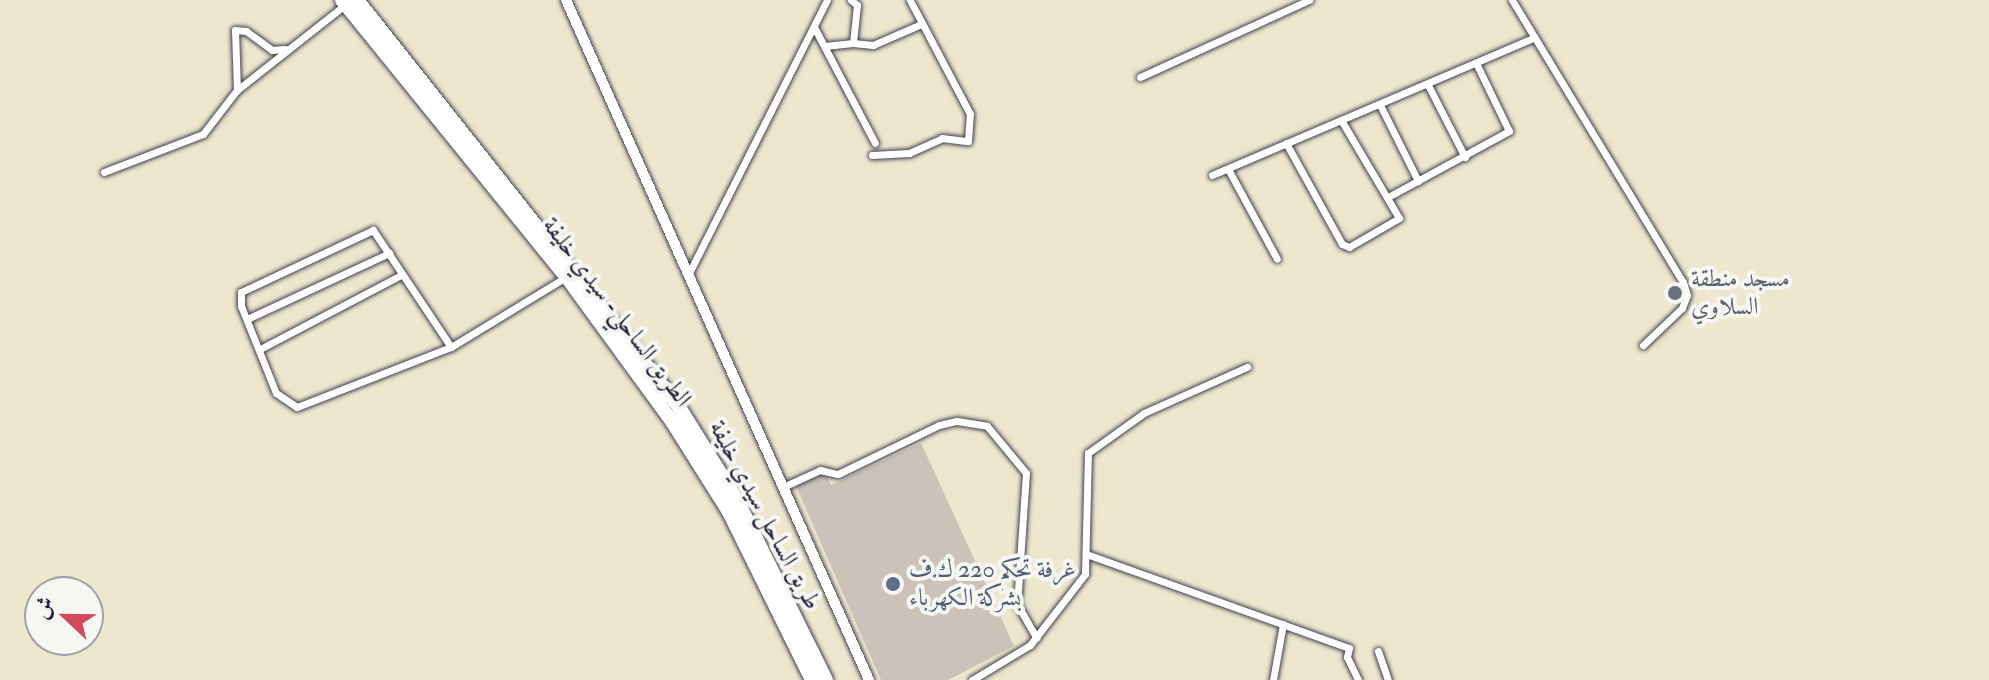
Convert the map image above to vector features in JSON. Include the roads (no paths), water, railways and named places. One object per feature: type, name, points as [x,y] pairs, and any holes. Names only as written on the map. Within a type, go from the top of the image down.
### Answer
[{"type":"highway","name":"الطريق الساحلي- سيدي خليفة","points":[[348,1],[635,368],[713,487],[812,680]]},
{"type":"highway","name":"طريق الساحل سيدي خليفة","points":[[348,1],[677,404],[737,500],[826,680]]},
{"type":"street","points":[[566,0],[869,680]]},
{"type":"street","points":[[688,275],[827,0]]},
{"type":"street","points":[[851,0],[857,5],[853,43]]},
{"type":"street","points":[[872,155],[909,153],[942,138],[968,141],[970,114],[910,0]]},
{"type":"street","points":[[1140,77],[1309,0]]},
{"type":"street","points":[[1512,0],[1683,282],[1687,295],[1682,308],[1643,345]]},
{"type":"street","points":[[104,172],[203,134],[237,90],[348,1]]},
{"type":"street","points":[[825,46],[853,43],[873,45],[921,24]]},
{"type":"street","points":[[814,27],[875,143]]},
{"type":"street","points":[[237,90],[235,30],[251,33],[272,50],[287,49]]},
{"type":"street","points":[[1212,175],[1477,65],[1535,37]]},
{"type":"street","points":[[1388,197],[1509,131],[1477,65]]},
{"type":"street","points":[[1428,85],[1465,157]]},
{"type":"street","points":[[1380,105],[1418,181]]},
{"type":"street","points":[[1286,143],[1345,247],[1399,221],[1388,197],[1341,120]]},
{"type":"street","points":[[1228,169],[1277,259]]},
{"type":"street","points":[[451,347],[371,230],[253,282],[240,300],[262,348],[276,393],[297,407],[451,347],[566,277]]},
{"type":"street","points":[[247,319],[389,253]]},
{"type":"street","points":[[262,348],[401,275]]},
{"type":"street","points":[[972,680],[1037,638],[1085,574],[1089,555],[1084,506],[1088,453],[1144,413],[1247,367]]},
{"type":"street","points":[[783,487],[820,470],[838,474],[939,425],[957,421],[987,426],[1026,473],[1017,604],[1037,638]]},
{"type":"street","points":[[1089,555],[1349,648],[1358,680]]},
{"type":"street","points":[[1273,680],[1283,624]]},
{"type":"street","points":[[1378,651],[1388,680]]},
{"type":"place","name":"مسجد منطقة السلاوي","points":[[1675,293]]},
{"type":"place","name":"غرفة تحكم 220 ك.ف بشركة الكهرباء","points":[[893,584]]}]
